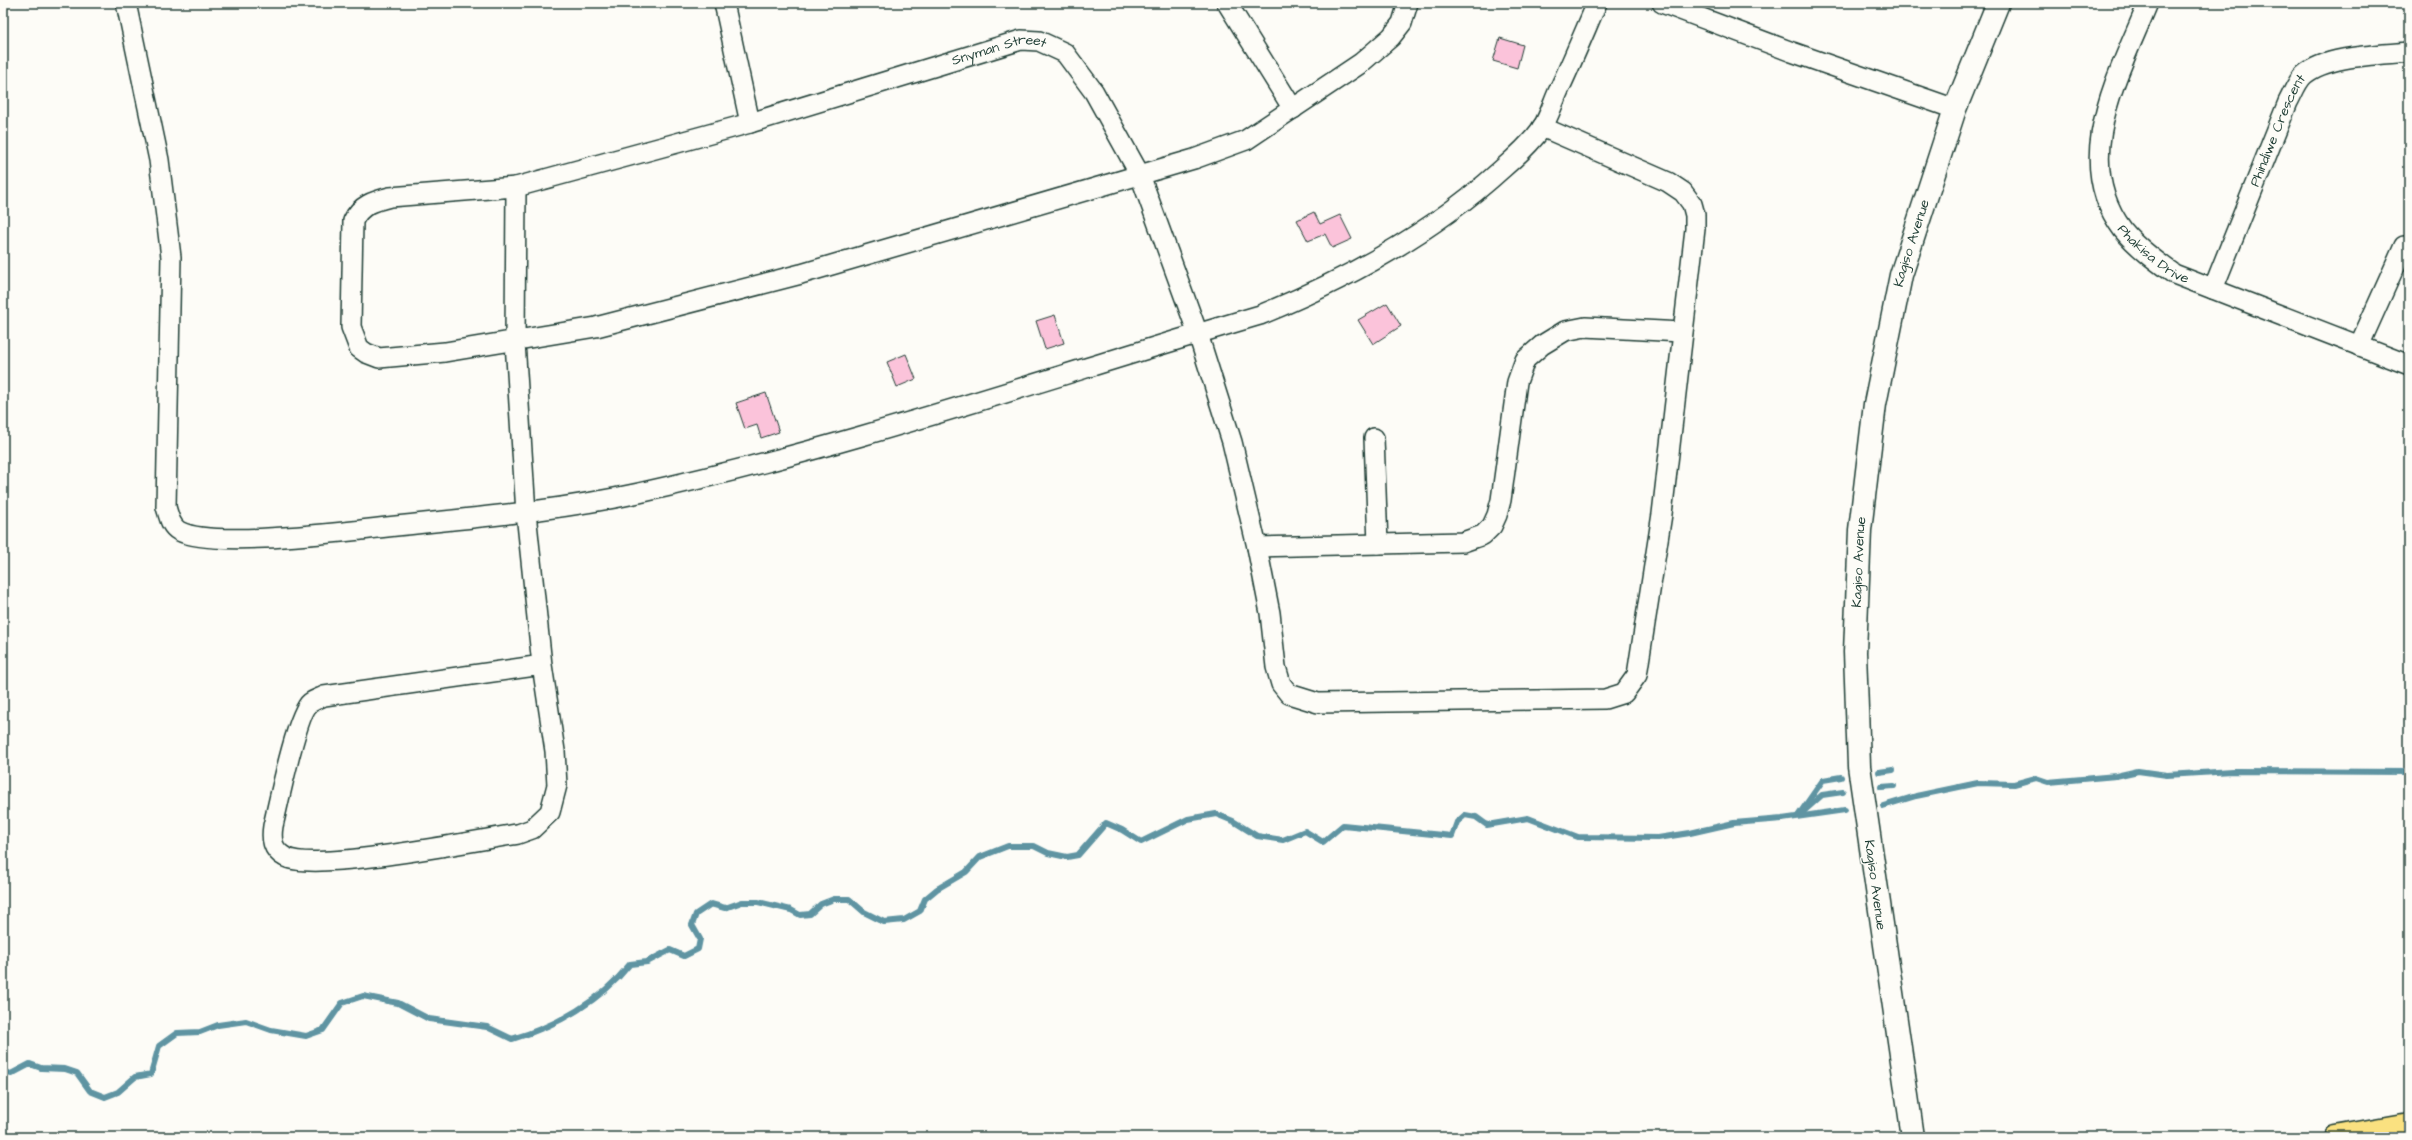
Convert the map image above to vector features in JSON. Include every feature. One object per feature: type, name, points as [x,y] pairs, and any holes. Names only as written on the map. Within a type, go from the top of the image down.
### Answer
[{"type":"main road","points":[[2335,1137],[2409,1124]]},
{"type":"street","points":[[126,3],[159,160],[171,256],[165,480],[166,507],[171,523],[177,530],[191,535],[235,538],[314,535],[526,513],[636,493],[781,458],[945,412],[1260,315],[1303,298],[1391,249],[1453,209],[1489,181],[1542,127],[1597,3]]},
{"type":"street","points":[[724,3],[750,123]]},
{"type":"street","points":[[1226,3],[1293,109]]},
{"type":"street","name":"Snyman Street","points":[[1408,3],[1402,23],[1391,37],[1362,63],[1246,140],[1194,160],[1140,176],[801,274],[663,311],[596,327],[515,342],[445,352],[379,358],[366,353],[359,348],[351,327],[353,221],[357,213],[364,206],[373,201],[390,197],[516,188],[750,123],[1008,42],[1021,40],[1039,41],[1065,53],[1079,68],[1094,92],[1140,176],[1198,334],[1232,442],[1257,547],[1270,613],[1276,667],[1281,684],[1289,694],[1302,700],[1318,703],[1604,699],[1624,693],[1634,680],[1641,662],[1662,514],[1695,229],[1695,215],[1692,204],[1683,192],[1668,182],[1542,127]]},
{"type":"street","points":[[1662,3],[1792,52],[1955,109]]},
{"type":"street","name":"Kagiso Avenue","points":[[1913,1137],[1858,766],[1855,652],[1860,530],[1875,404],[1901,275],[1955,109],[1998,3]]},
{"type":"street","name":"Phakisa Drive","points":[[2148,3],[2105,109],[2098,164],[2106,199],[2123,229],[2147,254],[2174,274],[2409,365]]},
{"type":"street","name":"Phindiwe Crescent","points":[[2213,289],[2288,102],[2303,75],[2315,68],[2334,61],[2409,52]]},
{"type":"street","points":[[516,188],[515,342],[526,513],[542,665],[555,751],[557,786],[550,812],[532,829],[518,834],[381,855],[321,862],[286,858],[276,850],[271,839],[276,812],[300,724],[310,703],[324,696],[542,665]]},
{"type":"street","points":[[2359,346],[2404,246]]},
{"type":"street","points":[[1257,547],[1463,542],[1483,535],[1492,526],[1501,500],[1518,377],[1526,360],[1542,345],[1565,331],[1585,327],[1682,332]]},
{"type":"street","points":[[1374,438],[1378,544]]},
{"type":"building","points":[[1500,38],[1523,45],[1517,68],[1493,61]]},
{"type":"building","points":[[1314,212],[1320,224],[1340,215],[1352,239],[1332,248],[1325,234],[1308,241],[1297,220]]},
{"type":"building","points":[[1387,303],[1401,326],[1373,344],[1358,320]]},
{"type":"building","points":[[1055,315],[1064,343],[1045,349],[1036,321]]},
{"type":"building","points":[[906,354],[916,379],[897,387],[887,362]]},
{"type":"building","points":[[766,393],[779,432],[761,438],[757,425],[745,429],[736,403]]},
{"type":"waterway","points":[[1879,772],[1893,770]]},
{"type":"waterway","points":[[1883,806],[1916,796],[1978,783],[2014,784],[2036,778],[2048,782],[2116,776],[2138,771],[2167,775],[2232,771],[2409,772]]},
{"type":"waterway","points":[[1798,816],[1823,780],[1841,777]]},
{"type":"waterway","points":[[1881,787],[1894,786]]},
{"type":"waterway","points":[[1804,811],[1822,795],[1843,792]]},
{"type":"waterway","points":[[3,1071],[11,1074],[30,1064],[41,1068],[65,1069],[77,1073],[90,1091],[105,1097],[118,1092],[135,1077],[151,1074],[159,1046],[177,1033],[200,1032],[218,1025],[246,1021],[271,1030],[306,1036],[323,1030],[342,1003],[363,996],[398,1003],[429,1019],[487,1027],[512,1039],[545,1027],[592,1001],[606,990],[630,964],[647,962],[670,950],[684,956],[698,949],[700,939],[692,925],[696,914],[711,904],[725,908],[742,902],[758,902],[791,910],[800,915],[810,914],[821,904],[834,899],[849,899],[864,912],[884,922],[904,920],[920,911],[925,899],[937,889],[966,872],[980,857],[1008,846],[1034,846],[1048,853],[1067,857],[1078,855],[1106,823],[1122,830],[1141,842],[1188,819],[1216,814],[1233,821],[1257,836],[1283,840],[1305,831],[1323,842],[1343,825],[1452,836],[1457,822],[1465,815],[1476,817],[1487,825],[1528,818],[1578,837],[1658,838],[1690,833],[1734,823],[1782,819],[1845,810]]}]
